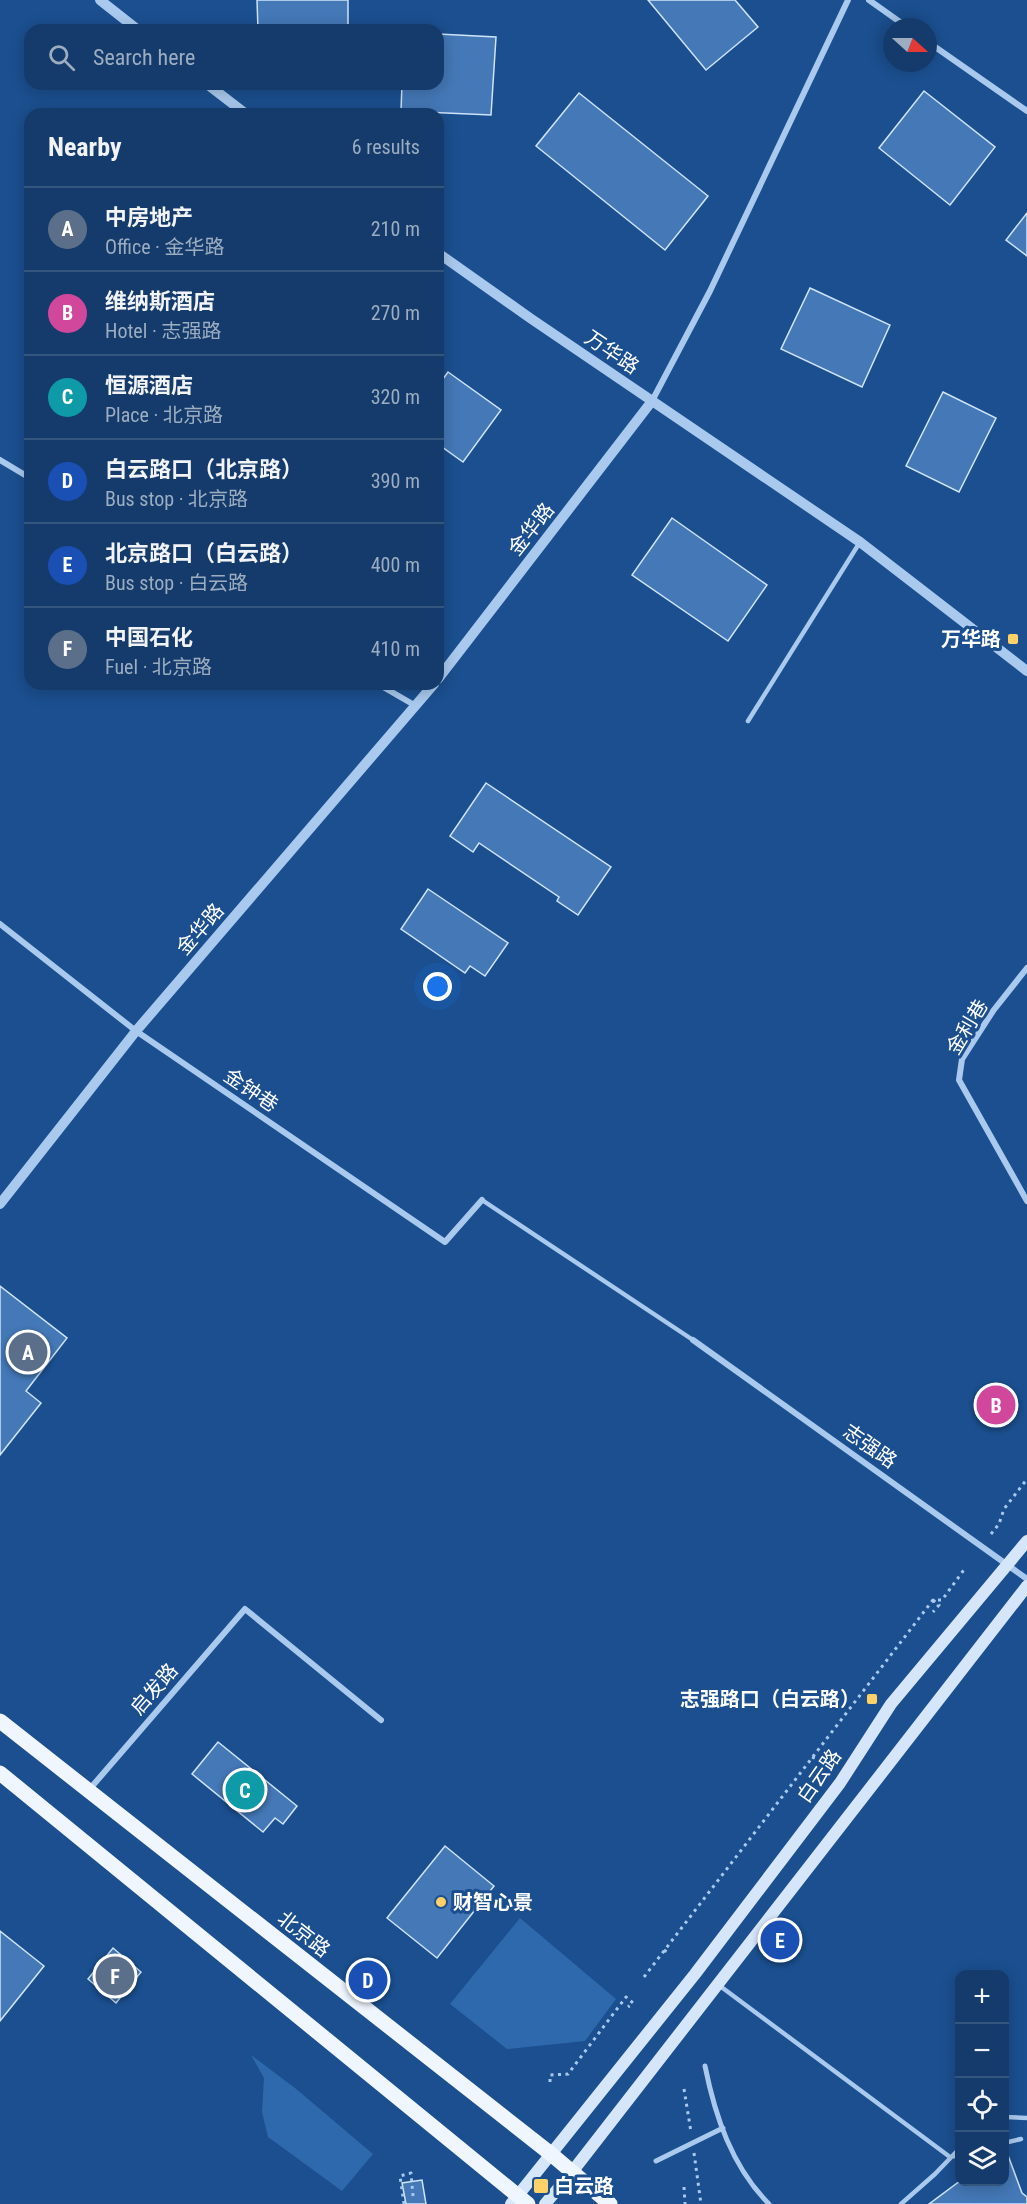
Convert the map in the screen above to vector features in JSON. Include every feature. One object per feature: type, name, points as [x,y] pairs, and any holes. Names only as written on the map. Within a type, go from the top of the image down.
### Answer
[{"type":"main road","name":"白云路","points":[[519,2201],[551,2154],[688,1983],[833,1793],[891,1704],[1027,1541]]},
{"type":"main road","points":[[545,2204],[1027,1586]]},
{"type":"main road","name":"北京路","points":[[0,1721],[551,2154],[610,2204]]},
{"type":"main road","points":[[0,1773],[519,2201]]},
{"type":"street","points":[[100,0],[130,24]]},
{"type":"street","points":[[652,401],[710,291],[849,0]]},
{"type":"street","points":[[869,0],[894,18]]},
{"type":"street","points":[[937,48],[1027,111]]},
{"type":"street","points":[[215,90],[238,108]]},
{"type":"street","name":"万华路","points":[[444,257],[860,542],[1027,671]]},
{"type":"street","name":"金华路","points":[[444,671],[652,401]]},
{"type":"street","points":[[0,460],[24,474]]},
{"type":"street","points":[[388,690],[416,707]]},
{"type":"street","name":"金华路","points":[[0,1204],[136,1031],[429,690]]},
{"type":"street","name":"金钟巷","points":[[0,924],[136,1031],[445,1242],[482,1200]]},
{"type":"street","name":"金利巷","points":[[1027,968],[993,1011],[962,1059],[959,1080],[1027,1201]]},
{"type":"street","name":"志强路","points":[[693,1340],[1027,1580]]},
{"type":"street","name":"启发路","points":[[88,1791],[245,1609],[381,1720]]},
{"type":"street","points":[[705,2066],[711,2097],[735,2160],[769,2204]]},
{"type":"street","points":[[656,2161],[723,2128]]},
{"type":"lane","points":[[748,722],[860,542]]},
{"type":"lane","points":[[482,1200],[693,1340]]},
{"type":"lane","points":[[718,1984],[950,2157],[955,2156]]},
{"type":"lane","points":[[1009,2117],[1027,2118]]},
{"type":"lane","points":[[1009,2142],[1021,2139]]},
{"type":"lane","points":[[901,2204],[936,2174],[955,2152]]},
{"type":"path","points":[[991,1534],[999,1524],[1004,1509],[1027,1479]]},
{"type":"path","points":[[933,1600],[942,1600],[966,1567]]},
{"type":"path","points":[[933,1600],[939,1605],[933,1612]]},
{"type":"path","points":[[644,1977],[933,1600]]},
{"type":"path","points":[[812,1757],[819,1760],[825,1752]]},
{"type":"path","points":[[664,1950],[670,1954]]},
{"type":"path","points":[[550,2082],[550,2075],[568,2074],[626,1996],[633,2003],[628,2007]]},
{"type":"path","points":[[404,2204],[400,2176],[411,2173],[413,2196]]},
{"type":"path","points":[[684,2187],[685,2204]]},
{"type":"shaded area","points":[[520,1918],[616,1999],[585,2041],[507,2049],[450,2004]]},
{"type":"shaded area","points":[[251,2055],[295,2088],[373,2154],[342,2191],[268,2137],[262,2112],[264,2078]]},
{"type":"building","points":[[257,0],[348,0],[348,24],[258,24]]},
{"type":"building","points":[[648,0],[735,0],[758,27],[706,70]]},
{"type":"building","points":[[444,34],[496,37],[491,115],[444,113],[444,108],[401,108],[402,90],[444,90]]},
{"type":"building","points":[[924,91],[995,147],[950,205],[879,148]]},
{"type":"building","points":[[579,93],[708,196],[665,250],[536,146]]},
{"type":"building","points":[[1027,213],[1027,256],[1006,240]]},
{"type":"building","points":[[810,288],[890,325],[862,387],[781,349]]},
{"type":"building","points":[[448,372],[501,410],[463,462],[444,448],[444,378]]},
{"type":"building","points":[[943,392],[996,418],[959,492],[906,466]]},
{"type":"building","points":[[672,518],[767,585],[728,641],[632,575]]},
{"type":"building","points":[[486,783],[611,867],[578,915],[557,901],[559,897],[479,843],[473,852],[450,836]]},
{"type":"building","points":[[428,889],[508,943],[485,976],[470,966],[465,973],[401,929]]},
{"type":"building","points":[[0,1286],[67,1338],[26,1391],[41,1403],[0,1455]]},
{"type":"building","points":[[218,1742],[297,1806],[283,1824],[275,1818],[263,1832],[192,1774]]},
{"type":"building","name":"财智心景","points":[[445,1846],[494,1886],[437,1958],[387,1918]]},
{"type":"building","points":[[0,1931],[44,1966],[0,2021]]},
{"type":"building","points":[[113,1948],[141,1972],[116,2003],[88,1979]]},
{"type":"building","points":[[1009,2158],[1022,2193],[1027,2197],[1027,2204],[929,2204],[955,2185],[1009,2186]]},
{"type":"building","points":[[422,2180],[426,2204],[406,2204],[402,2183]]},
{"type":"place","name":"万华路","points":[[1013,639]]},
{"type":"place","name":"中房地产","points":[[28,1352]]},
{"type":"place","name":"维纳斯酒店","points":[[996,1405]]},
{"type":"place","name":"志强路口（白云路）","points":[[872,1699]]},
{"type":"place","name":"恒源酒店","points":[[245,1790]]},
{"type":"place","name":"财智心景","points":[[441,1902]]},
{"type":"place","name":"北京路口（白云路）","points":[[780,1940]]},
{"type":"place","name":"中国石化","points":[[115,1976]]},
{"type":"place","name":"白云路口（北京路）","points":[[368,1980]]},
{"type":"place","name":"白云路","points":[[541,2186]]}]
